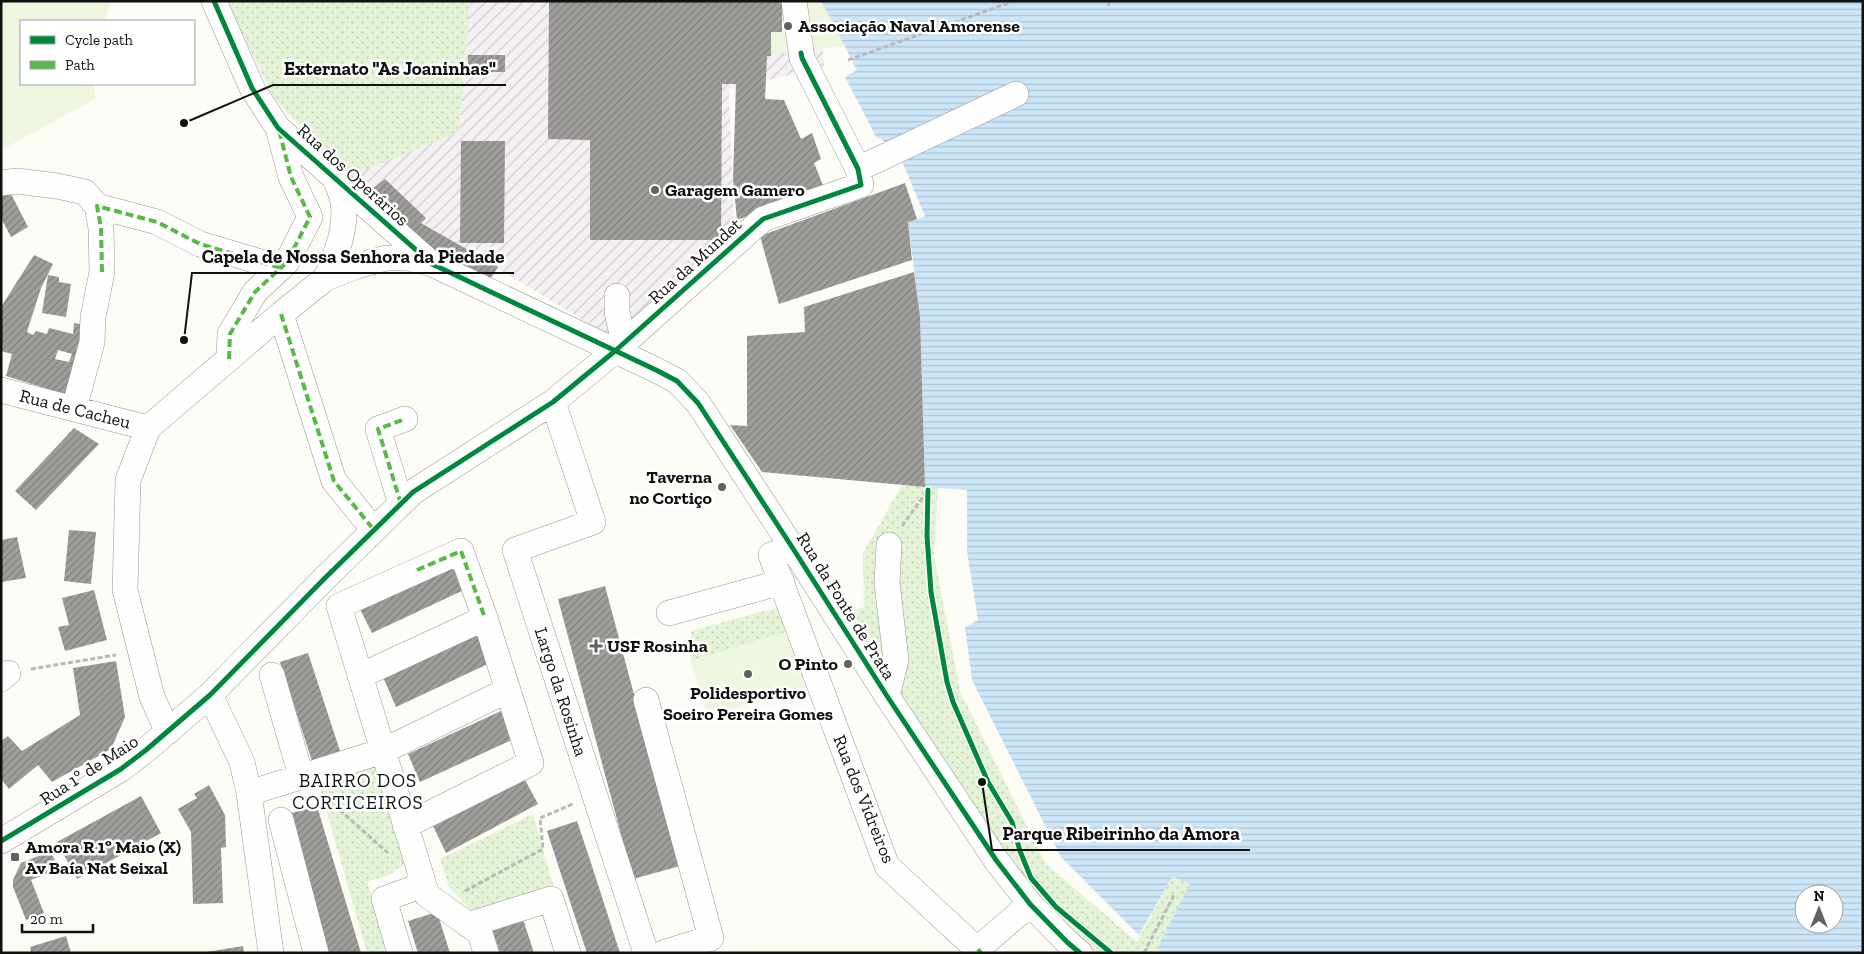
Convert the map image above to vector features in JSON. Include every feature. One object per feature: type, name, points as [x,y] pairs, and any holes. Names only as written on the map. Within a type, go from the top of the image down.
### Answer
[{"type":"street","name":"Rua dos Operários","points":[[214,1],[252,88],[278,128],[432,264],[619,347]]},
{"type":"street","points":[[800,4],[802,58],[858,169],[1016,94]]},
{"type":"street","points":[[229,358],[230,334],[255,292],[287,262],[310,217],[291,178],[278,128]]},
{"type":"street","name":"Rua da Mundet","points":[[619,347],[763,219],[861,185],[858,169]]},
{"type":"street","points":[[326,278],[339,245],[343,222],[343,203],[336,180]]},
{"type":"street","points":[[1,183],[17,181],[57,186],[84,192],[97,206],[157,222],[200,244],[281,268]]},
{"type":"street","points":[[74,409],[92,342],[93,317],[102,272],[101,228],[97,206]]},
{"type":"street","points":[[168,732],[152,696],[125,590],[128,480],[148,428],[280,314],[326,278],[357,266],[386,258],[408,258],[432,264]]},
{"type":"street","points":[[617,296],[619,347]]},
{"type":"street","points":[[280,314],[334,481],[374,530]]},
{"type":"street","name":"Rua 1º de Maio","points":[[1,841],[121,769],[168,732],[210,695],[413,492],[553,402],[619,347]]},
{"type":"street","name":"Rua da Fonte de Prata","points":[[619,347],[677,382],[698,403],[887,696],[996,860],[1030,904],[1080,953]]},
{"type":"street","name":"Rua de Cacheu","points":[[1,390],[148,428]]},
{"type":"street","name":"Largo da Rosinha","points":[[553,402],[593,522],[515,550],[646,953]]},
{"type":"street","points":[[400,504],[378,429],[406,419]]},
{"type":"street","points":[[887,696],[896,660],[887,584],[889,545]]},
{"type":"street","name":"Rua dos Vidreiros","points":[[792,547],[771,555],[887,866],[977,952]]},
{"type":"street","points":[[406,826],[531,763],[461,551],[339,606],[426,895],[480,933],[486,953]]},
{"type":"street","points":[[669,613],[782,582]]},
{"type":"street","points":[[360,676],[484,618]]},
{"type":"street","points":[[272,675],[301,776]]},
{"type":"street","points":[[249,793],[383,751],[508,690]]},
{"type":"street","points":[[210,695],[242,762],[249,793],[271,953]]},
{"type":"street","points":[[646,700],[711,938],[663,953]]},
{"type":"street","points":[[281,820],[316,953]]},
{"type":"street","points":[[400,953],[384,899],[424,885]]},
{"type":"street","points":[[468,925],[551,898],[568,953]]},
{"type":"street","points":[[977,952],[1030,904]]},
{"type":"street","points":[[267,919],[304,908]]},
{"type":"path","points":[[848,60],[1014,1]]},
{"type":"path","points":[[1108,1],[1109,6]]},
{"type":"path","points":[[928,490],[928,499]]},
{"type":"path","points":[[889,545],[928,490]]},
{"type":"path","points":[[5,676],[140,651]]},
{"type":"path","points":[[301,776],[395,859]]},
{"type":"path","points":[[440,905],[543,849],[540,818],[595,795]]},
{"type":"path","points":[[1144,953],[1175,893]]},
{"type":"shaded area","points":[[470,1],[819,1],[824,67],[729,89],[734,226],[616,340],[347,177],[459,132]]},
{"type":"green space","points":[[1,1],[111,1],[104,20],[20,20],[20,85],[94,85],[95,99],[1,150]]},
{"type":"green space","points":[[226,1],[470,1],[459,132],[347,177],[274,98]]},
{"type":"green space","name":"Associação Naval Amorense","points":[[742,1],[821,1],[844,46],[741,59]]},
{"type":"green space","points":[[902,485],[938,488],[934,556],[960,691],[1045,863],[1137,942],[1172,877],[1194,885],[1158,953],[1097,953],[1020,877],[906,702],[851,611],[864,607],[863,553]]},
{"type":"green space","points":[[779,607],[789,631],[691,661],[691,631]]},
{"type":"green space","name":"Polidesportivo Soeiro Pereira Gomes","points":[[789,631],[806,687],[708,717],[691,661]]},
{"type":"green space","points":[[378,764],[406,863],[390,874],[367,882],[390,953],[367,953],[318,781]]},
{"type":"green space","points":[[533,814],[555,891],[471,910],[449,887],[440,859]]},
{"type":"water","points":[[821,1],[1863,1],[1863,953],[1163,953],[1157,949],[1190,884],[1172,877],[1139,935],[1061,857],[972,680],[965,627],[978,620],[967,551],[967,490],[925,487],[920,316],[908,222],[925,216],[896,147],[876,137],[845,77],[857,70]]},
{"type":"building","points":[[549,1],[782,1],[782,32],[771,32],[771,56],[767,56],[765,99],[784,100],[801,139],[812,133],[821,159],[814,163],[824,188],[737,220],[733,179],[736,84],[722,84],[721,240],[590,240],[590,140],[548,139]]},
{"type":"building","points":[[468,55],[505,55],[505,72],[468,72]]},
{"type":"building","points":[[461,141],[505,141],[504,243],[460,243]]},
{"type":"building","points":[[385,179],[426,218],[421,223],[498,267],[489,281],[420,243],[366,194]]},
{"type":"building","points":[[905,183],[917,219],[908,222],[912,260],[779,304],[760,236]]},
{"type":"building","points":[[9,190],[28,227],[11,237],[1,218],[1,194]]},
{"type":"building","points":[[34,255],[53,264],[41,288],[27,332],[33,335],[36,331],[47,334],[49,328],[73,334],[74,323],[86,325],[67,395],[6,376],[12,354],[1,351],[1,307]],"holes":[[[58,350],[72,354],[69,362],[55,359]]]},
{"type":"building","points":[[914,272],[920,316],[925,487],[762,472],[730,425],[747,426],[747,336],[805,332],[804,307]]},
{"type":"building","points":[[48,275],[59,277],[59,282],[71,284],[66,317],[42,313]]},
{"type":"building","points":[[74,428],[99,444],[36,510],[15,491]]},
{"type":"building","points":[[69,530],[96,532],[91,584],[64,581]]},
{"type":"building","points":[[17,537],[26,578],[1,582],[1,540]]},
{"type":"building","points":[[452,561],[466,589],[372,633],[358,605]]},
{"type":"building","points":[[605,586],[680,866],[633,879],[558,599]]},
{"type":"building","points":[[94,590],[107,640],[65,651],[58,627],[69,625],[62,598]]},
{"type":"building","points":[[477,634],[490,663],[396,707],[383,677]]},
{"type":"building","points":[[308,653],[340,751],[312,761],[280,662]]},
{"type":"building","points":[[116,661],[125,717],[111,749],[52,782],[38,765],[9,789],[1,779],[1,741],[8,736],[22,751],[80,715],[73,668]]},
{"type":"building","points":[[501,711],[514,739],[420,782],[408,754]]},
{"type":"building","points":[[524,778],[538,804],[446,853],[433,826]]},
{"type":"building","points":[[209,785],[225,815],[226,847],[221,848],[223,903],[193,904],[191,832],[178,809],[197,798],[194,794]]},
{"type":"building","points":[[141,796],[161,833],[77,879],[57,842]]},
{"type":"building","points":[[317,806],[361,953],[329,953],[288,814]]},
{"type":"building","points":[[577,821],[620,953],[587,953],[547,831]]},
{"type":"building","points":[[51,851],[58,869],[31,880],[44,913],[26,920],[13,887],[13,880],[21,863]]},
{"type":"building","points":[[437,912],[450,953],[418,953],[408,921]]},
{"type":"building","points":[[523,919],[534,953],[500,953],[492,929]]},
{"type":"building","points":[[66,936],[71,953],[31,953],[30,947]]},
{"type":"building","points":[[243,946],[244,953],[206,953],[206,952]]},
{"type":"marked path","points":[[229,359],[230,334],[255,292],[287,262],[310,217],[291,177],[279,130]]},
{"type":"marked path","points":[[102,272],[101,228],[97,206],[157,222],[200,244],[281,268]]},
{"type":"marked path","points":[[281,314],[334,481],[374,530]]},
{"type":"marked path","points":[[401,504],[378,429],[405,419]]},
{"type":"marked path","points":[[417,570],[461,551],[485,618]]},
{"type":"marked path","points":[[978,949],[981,953]]},
{"type":"cycle path","points":[[214,1],[252,88],[278,128],[432,264],[656,370],[677,381],[698,403],[887,696],[996,860],[1030,904],[1080,953]]},
{"type":"cycle path","points":[[1,841],[121,769],[146,750],[210,695],[413,492],[553,402],[615,351],[763,219],[861,185],[858,169],[801,53]]},
{"type":"cycle path","points":[[928,490],[927,536],[931,592],[947,682],[953,702],[988,782],[1012,822],[1020,851],[1031,878],[1056,907],[1111,953]]},
{"type":"place","name":"Associação Naval Amorense","points":[[788,26]]},
{"type":"place","name":"Externato \"As Joaninhas\"","points":[[184,123]]},
{"type":"place","name":"Garagem Gamero","points":[[655,190]]},
{"type":"place","name":"Capela de Nossa Senhora da Piedade","points":[[184,340]]},
{"type":"place","name":"Taverna no Cortiço","points":[[722,487]]},
{"type":"place","name":"USF Rosinha","points":[[596,646]]},
{"type":"place","name":"O Pinto","points":[[848,664]]},
{"type":"place","name":"Polidesportivo Soeiro Pereira Gomes","points":[[748,674]]},
{"type":"place","name":"Parque Ribeirinho da Amora","points":[[982,782]]},
{"type":"place","name":"Amora R 1º Maio (X) Av Baía Nat Seixal","points":[[15,857]]},
{"type":"district","name":"BAIRRO DOS CORTICEIROS","points":[[358,791]]}]
